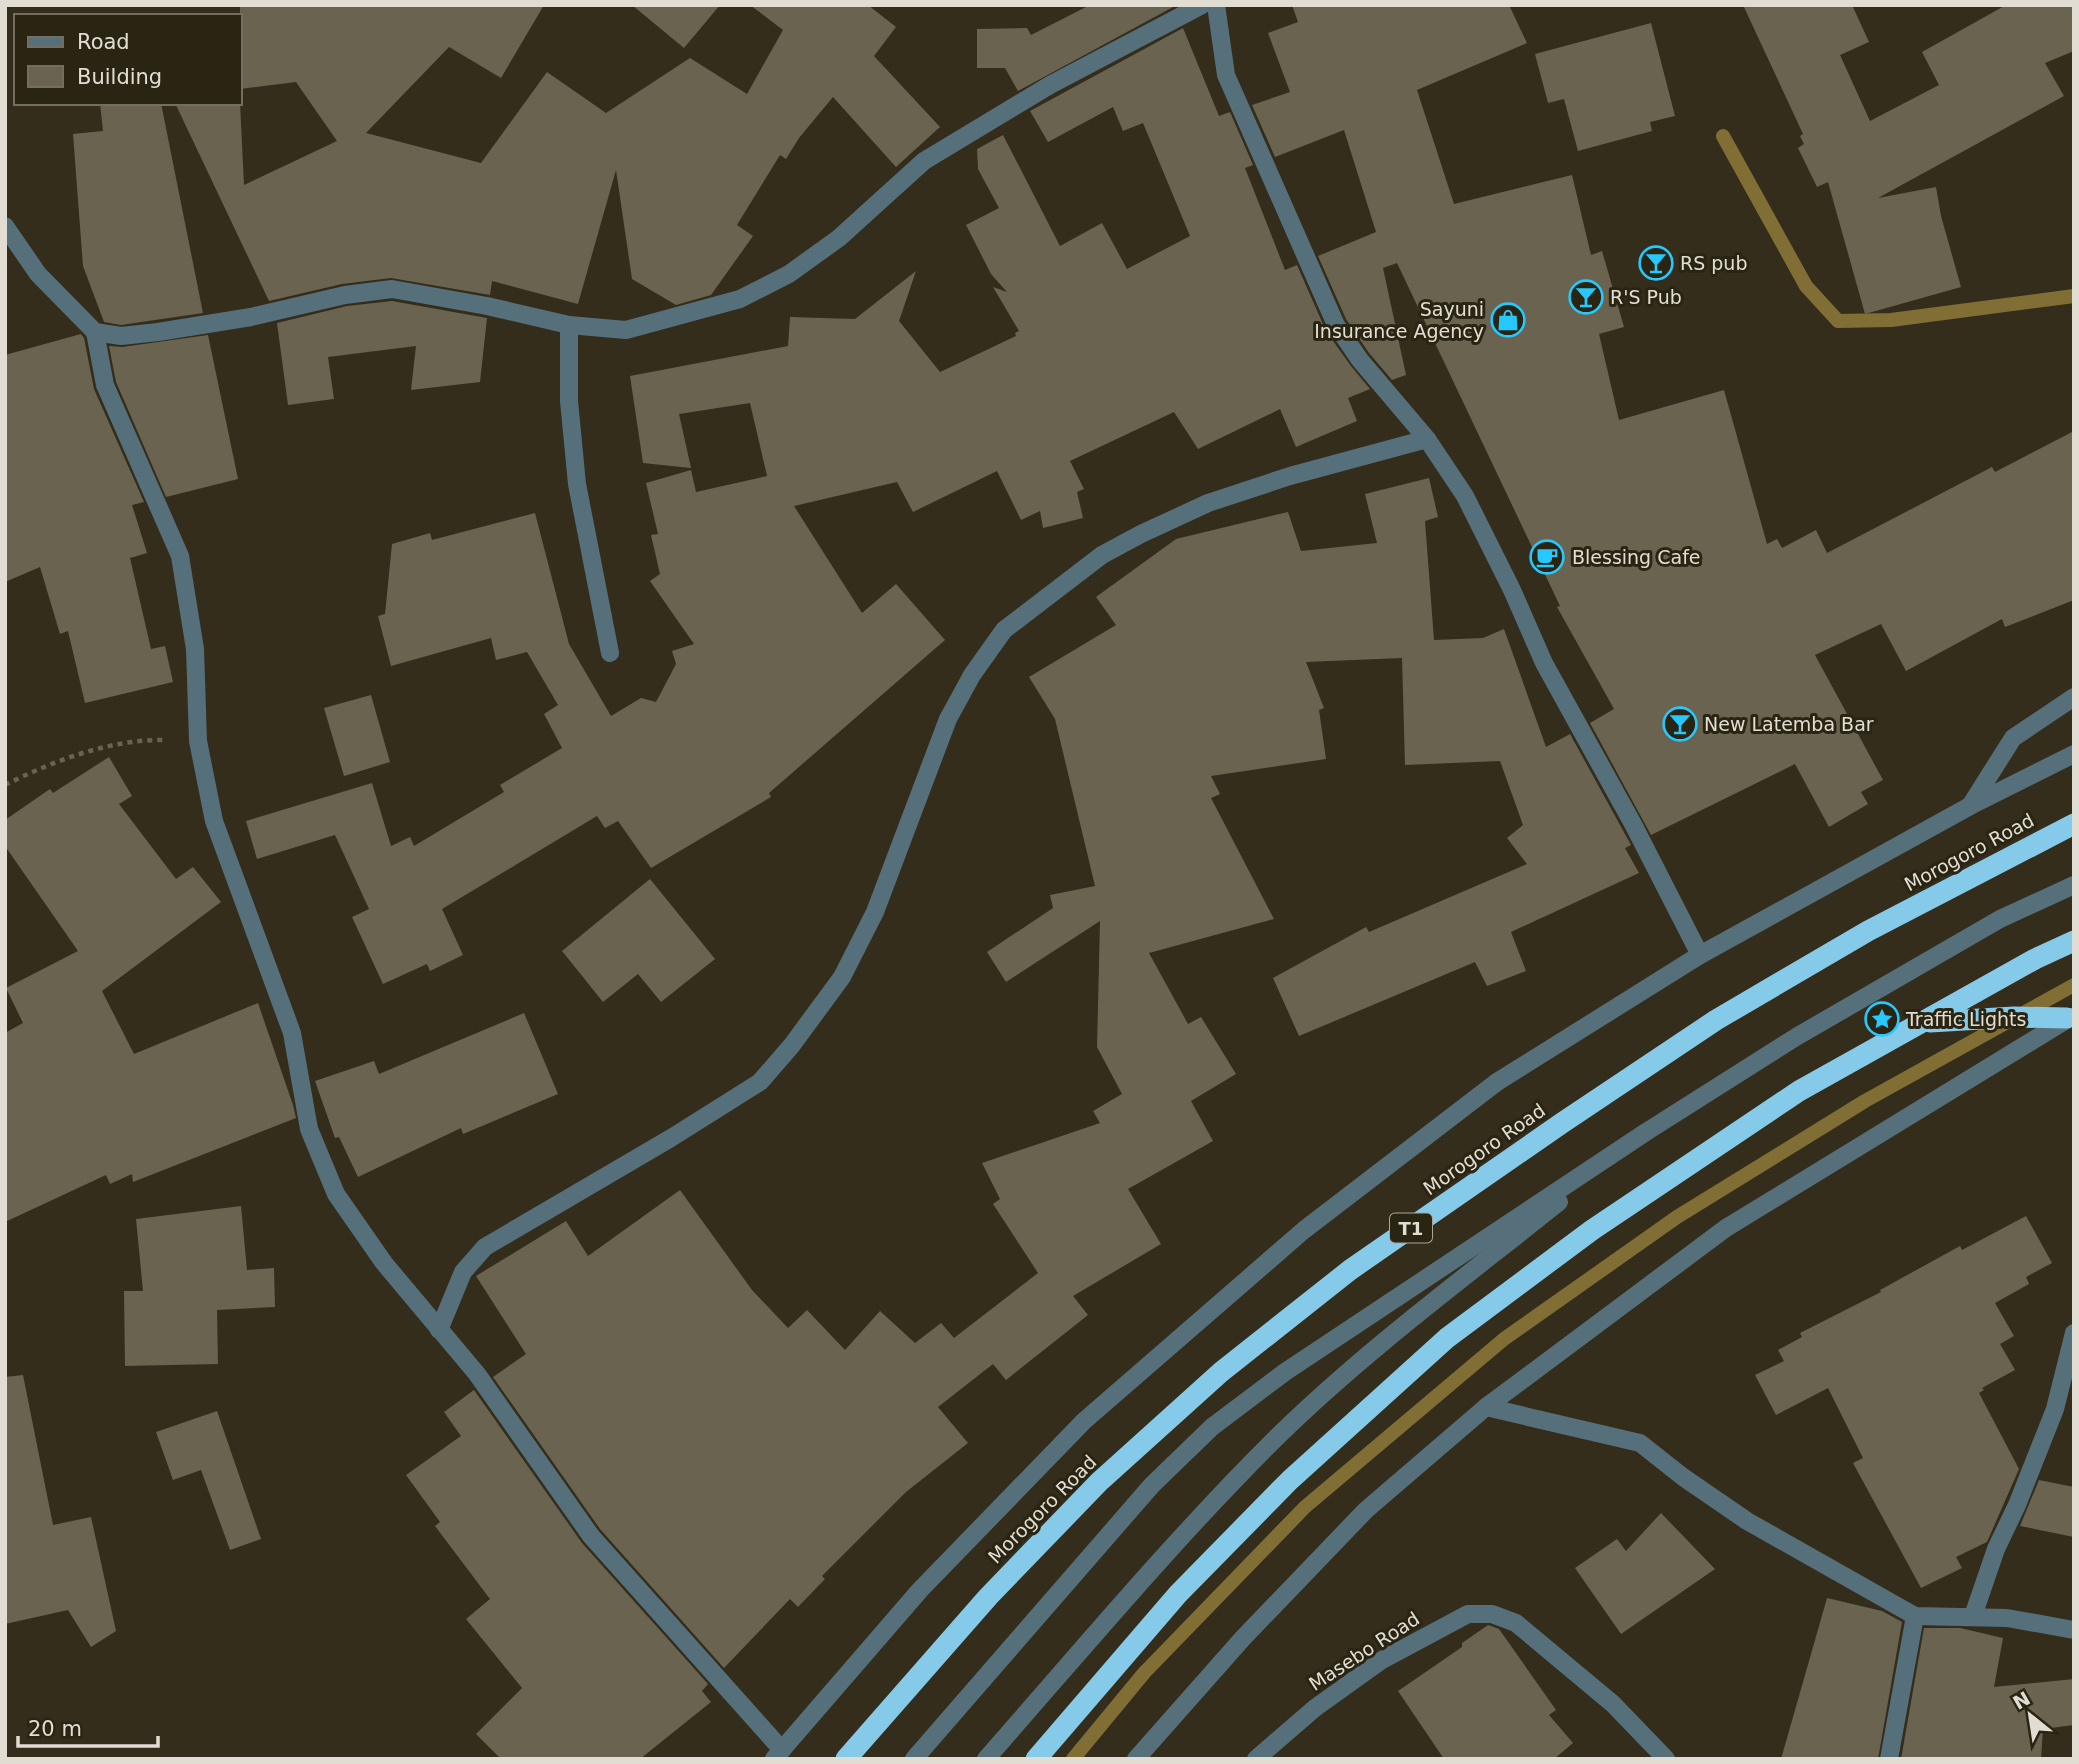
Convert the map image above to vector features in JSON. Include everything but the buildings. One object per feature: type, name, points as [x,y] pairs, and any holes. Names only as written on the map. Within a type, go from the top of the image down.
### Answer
[{"type":"highway","name":"Morogoro Road","points":[[846,1759],[988,1597],[1099,1482],[1222,1372],[1350,1270],[1716,1020],[1868,932],[2074,824]]},
{"type":"highway","points":[[1036,1759],[1178,1594],[1280,1489],[1447,1338],[1592,1230],[1799,1091],[2035,959],[2074,941]]},
{"type":"highway","points":[[1922,1023],[2014,1017],[2071,1017]]},
{"type":"street","points":[[96,332],[121,336],[158,332],[251,317],[345,295],[392,289],[487,306],[569,325],[626,330],[740,299],[789,274],[839,239],[924,161],[1050,85],[1202,5]]},
{"type":"street","points":[[1216,5],[1226,75],[1336,325],[1360,360],[1427,439],[1465,496],[1512,590],[1544,663],[1633,824],[1700,955]]},
{"type":"street","points":[[5,226],[38,274],[96,332],[105,385],[180,556],[195,649],[198,741],[214,821],[292,1033],[309,1129],[336,1194],[384,1263],[477,1374],[591,1536],[778,1754],[920,1590],[1084,1421],[1304,1230],[1497,1082],[1700,955],[1970,806],[2074,754]]},
{"type":"street","points":[[569,325],[569,401],[577,484],[610,653]]},
{"type":"street","points":[[439,1331],[463,1272],[485,1247],[671,1138],[760,1082],[792,1045],[842,977],[875,912],[948,719],[972,675],[1004,630],[1102,555],[1209,503],[1290,476],[1427,439]]},
{"type":"street","points":[[1970,806],[2013,738],[2074,697]]},
{"type":"street","points":[[914,1759],[1152,1485],[1212,1427],[1285,1372],[1646,1132],[1796,1037],[2000,919],[2074,885]]},
{"type":"street","points":[[1136,1759],[1243,1638],[1366,1510],[1486,1407],[1726,1228],[2071,1017]]},
{"type":"street","points":[[986,1759],[1196,1519],[1280,1435],[1359,1363],[1646,1132]]},
{"type":"street","points":[[1973,1616],[1996,1549],[2017,1505],[2055,1409],[2074,1333]]},
{"type":"street","points":[[1486,1407],[1640,1443],[1683,1478],[1747,1521],[1915,1616],[2007,1618],[2074,1630]]},
{"type":"street","name":"Masebo Road","points":[[1256,1759],[1315,1708],[1382,1660],[1468,1614],[1492,1614],[1516,1623],[1613,1704],[1666,1759]]},
{"type":"street","points":[[1889,1759],[1915,1616]]},
{"type":"path","points":[[5,785],[74,755],[132,741],[198,741]]},
{"type":"waterway","points":[[1723,136],[1806,286],[1838,321],[1891,320],[2074,296]]},
{"type":"waterway","points":[[1073,1759],[1144,1673],[1305,1507],[1504,1339],[1677,1217],[1865,1101],[2074,985]]},
{"type":"place","name":"RS pub","points":[[1656,263]]},
{"type":"place","name":"R'S Pub","points":[[1586,297]]},
{"type":"place","name":"Sayuni Insurance Agency","points":[[1508,320]]},
{"type":"place","name":"Blessing Cafe","points":[[1547,557]]},
{"type":"place","name":"New Latemba Bar","points":[[1680,724]]},
{"type":"place","name":"Traffic Lights","points":[[1882,1019]]}]
